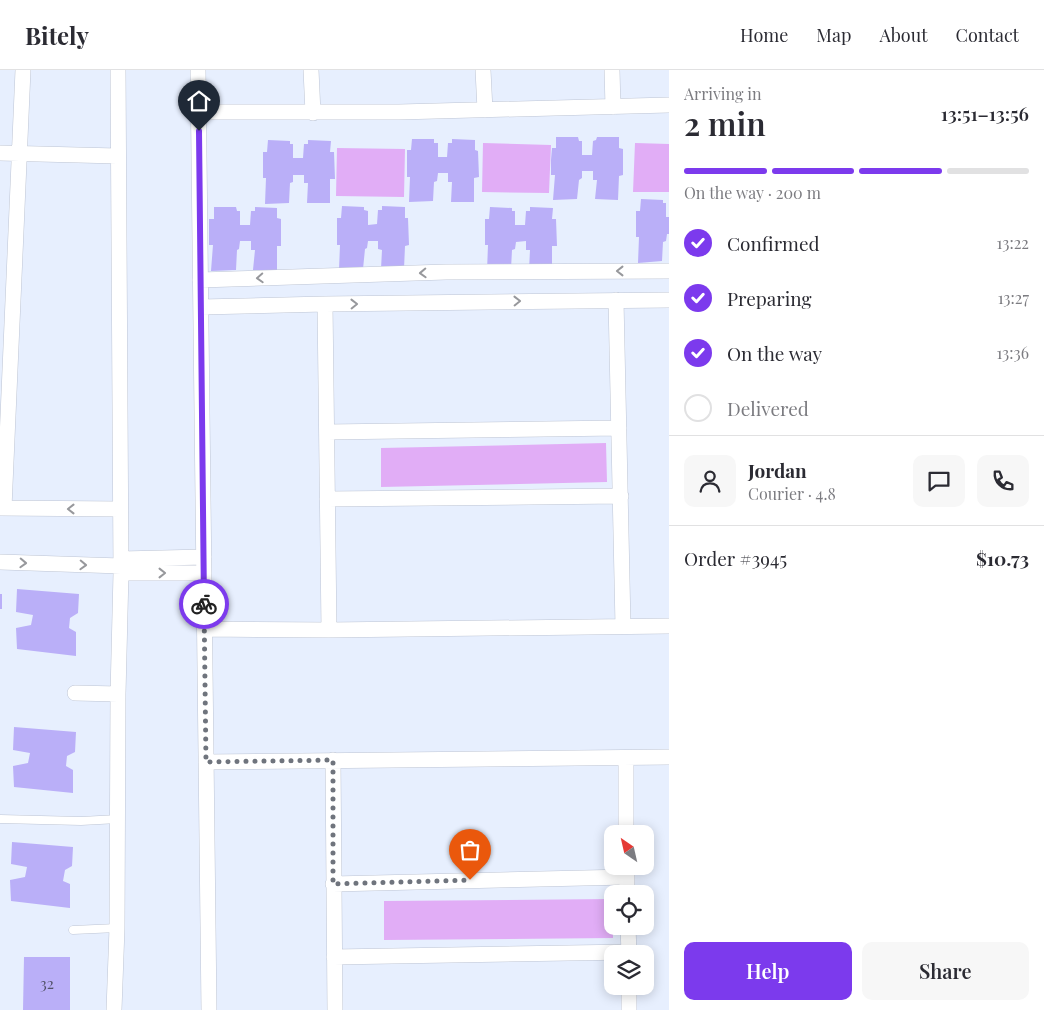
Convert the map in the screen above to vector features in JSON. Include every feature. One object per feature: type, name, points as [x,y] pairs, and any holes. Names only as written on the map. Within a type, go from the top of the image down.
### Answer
[{"type":"street","points":[[23,70],[2,508],[120,509]]},
{"type":"street","points":[[114,1010],[117,928],[118,694],[121,566],[117,156],[118,70]]},
{"type":"street","points":[[198,70],[209,1010]]},
{"type":"street","points":[[311,70],[313,113]]},
{"type":"street","points":[[483,70],[485,110]]},
{"type":"street","points":[[612,70],[614,107]]},
{"type":"street","points":[[198,112],[313,113],[669,105]]},
{"type":"street","points":[[0,153],[117,156]]},
{"type":"street","points":[[200,280],[302,271],[446,268],[592,267],[669,271]]},
{"type":"street","points":[[616,300],[623,626]]},
{"type":"street","points":[[201,307],[669,300]]},
{"type":"street","points":[[325,304],[329,630]]},
{"type":"street","points":[[327,432],[619,428]]},
{"type":"street","points":[[327,499],[621,496]]},
{"type":"street","points":[[121,566],[204,557]]},
{"type":"street","points":[[0,562],[121,566],[204,574]]},
{"type":"street","points":[[204,629],[329,630],[669,626]]},
{"type":"street","points":[[76,694],[118,694]]},
{"type":"street","points":[[626,758],[626,825]]},
{"type":"street","points":[[206,762],[669,758]]},
{"type":"street","points":[[333,760],[335,1010]]},
{"type":"street","points":[[333,884],[604,872]]},
{"type":"street","points":[[334,957],[604,953]]},
{"type":"street","points":[[629,995],[629,1010]]},
{"type":"lane","points":[[0,819],[118,820]]},
{"type":"lane","points":[[73,930],[117,928]]},
{"type":"shaded area","points":[[483,143],[551,145],[549,193],[482,192]]},
{"type":"shaded area","points":[[635,143],[669,144],[669,192],[633,192]]},
{"type":"shaded area","points":[[337,148],[405,149],[404,197],[336,196]]},
{"type":"shaded area","points":[[606,443],[607,482],[381,487],[381,448]]},
{"type":"shaded area","points":[[604,899],[604,935],[613,935],[613,938],[384,940],[384,901]]},
{"type":"building","points":[[556,137],[578,137],[579,141],[582,141],[582,155],[592,155],[593,141],[597,137],[619,137],[619,148],[623,149],[623,175],[619,176],[618,200],[595,199],[597,180],[593,180],[593,171],[582,171],[577,199],[553,200],[555,175],[551,175],[551,160],[552,148],[556,148]]},
{"type":"building","points":[[412,139],[434,139],[434,143],[438,143],[438,157],[447,157],[448,143],[452,143],[452,139],[475,140],[475,150],[478,151],[479,177],[474,178],[474,202],[451,202],[452,182],[448,182],[448,173],[438,173],[437,181],[434,182],[433,201],[409,202],[410,177],[407,177],[407,150],[411,150]]},
{"type":"building","points":[[268,140],[290,141],[290,144],[293,144],[293,158],[303,158],[304,144],[308,144],[308,140],[331,141],[330,152],[334,152],[335,179],[330,179],[330,203],[307,203],[308,183],[304,183],[304,175],[293,175],[293,182],[290,183],[289,203],[265,204],[266,178],[263,178],[263,152],[267,152]]},
{"type":"building","points":[[641,199],[663,200],[663,203],[666,203],[666,217],[669,217],[669,234],[667,234],[666,241],[663,242],[662,261],[638,263],[639,237],[636,237],[636,211],[640,211]]},
{"type":"building","points":[[342,206],[364,207],[364,210],[368,211],[368,225],[377,224],[378,210],[382,210],[382,206],[405,207],[405,218],[408,218],[409,245],[405,246],[404,269],[381,269],[382,250],[378,249],[378,241],[368,241],[367,248],[365,249],[363,269],[339,270],[340,245],[337,245],[337,218],[341,218]]},
{"type":"building","points":[[214,207],[236,207],[237,211],[240,211],[240,225],[250,225],[251,211],[255,211],[255,207],[277,208],[277,218],[281,219],[281,246],[277,246],[277,270],[253,270],[255,250],[251,250],[251,241],[240,241],[239,249],[237,250],[236,270],[211,271],[213,245],[209,245],[209,219],[214,219]]},
{"type":"building","points":[[490,207],[512,208],[512,211],[515,211],[515,225],[525,225],[526,211],[530,211],[530,207],[553,208],[552,219],[556,219],[557,246],[552,246],[552,270],[529,270],[530,250],[526,250],[526,241],[516,242],[515,249],[512,250],[511,269],[487,271],[488,245],[485,245],[485,219],[489,219]]},
{"type":"building","points":[[17,589],[79,594],[78,613],[70,618],[69,628],[76,632],[76,656],[17,649],[16,628],[31,625],[33,615],[16,612]]},
{"type":"building","points":[[0,594],[2,594],[2,609],[0,609]]},
{"type":"building","points":[[14,727],[76,732],[75,752],[67,756],[66,766],[73,770],[73,793],[14,787],[13,766],[28,763],[30,753],[13,750]]},
{"type":"building","points":[[12,842],[73,847],[72,866],[65,870],[63,881],[70,884],[70,908],[11,901],[10,880],[25,877],[27,867],[11,864]]},
{"type":"building","points":[[24,957],[70,957],[70,1010],[23,1010]]},
{"type":"way so far","points":[[204,604],[206,762],[333,760],[333,884],[470,880]]},
{"type":"route","points":[[199,131],[204,604]]}]
